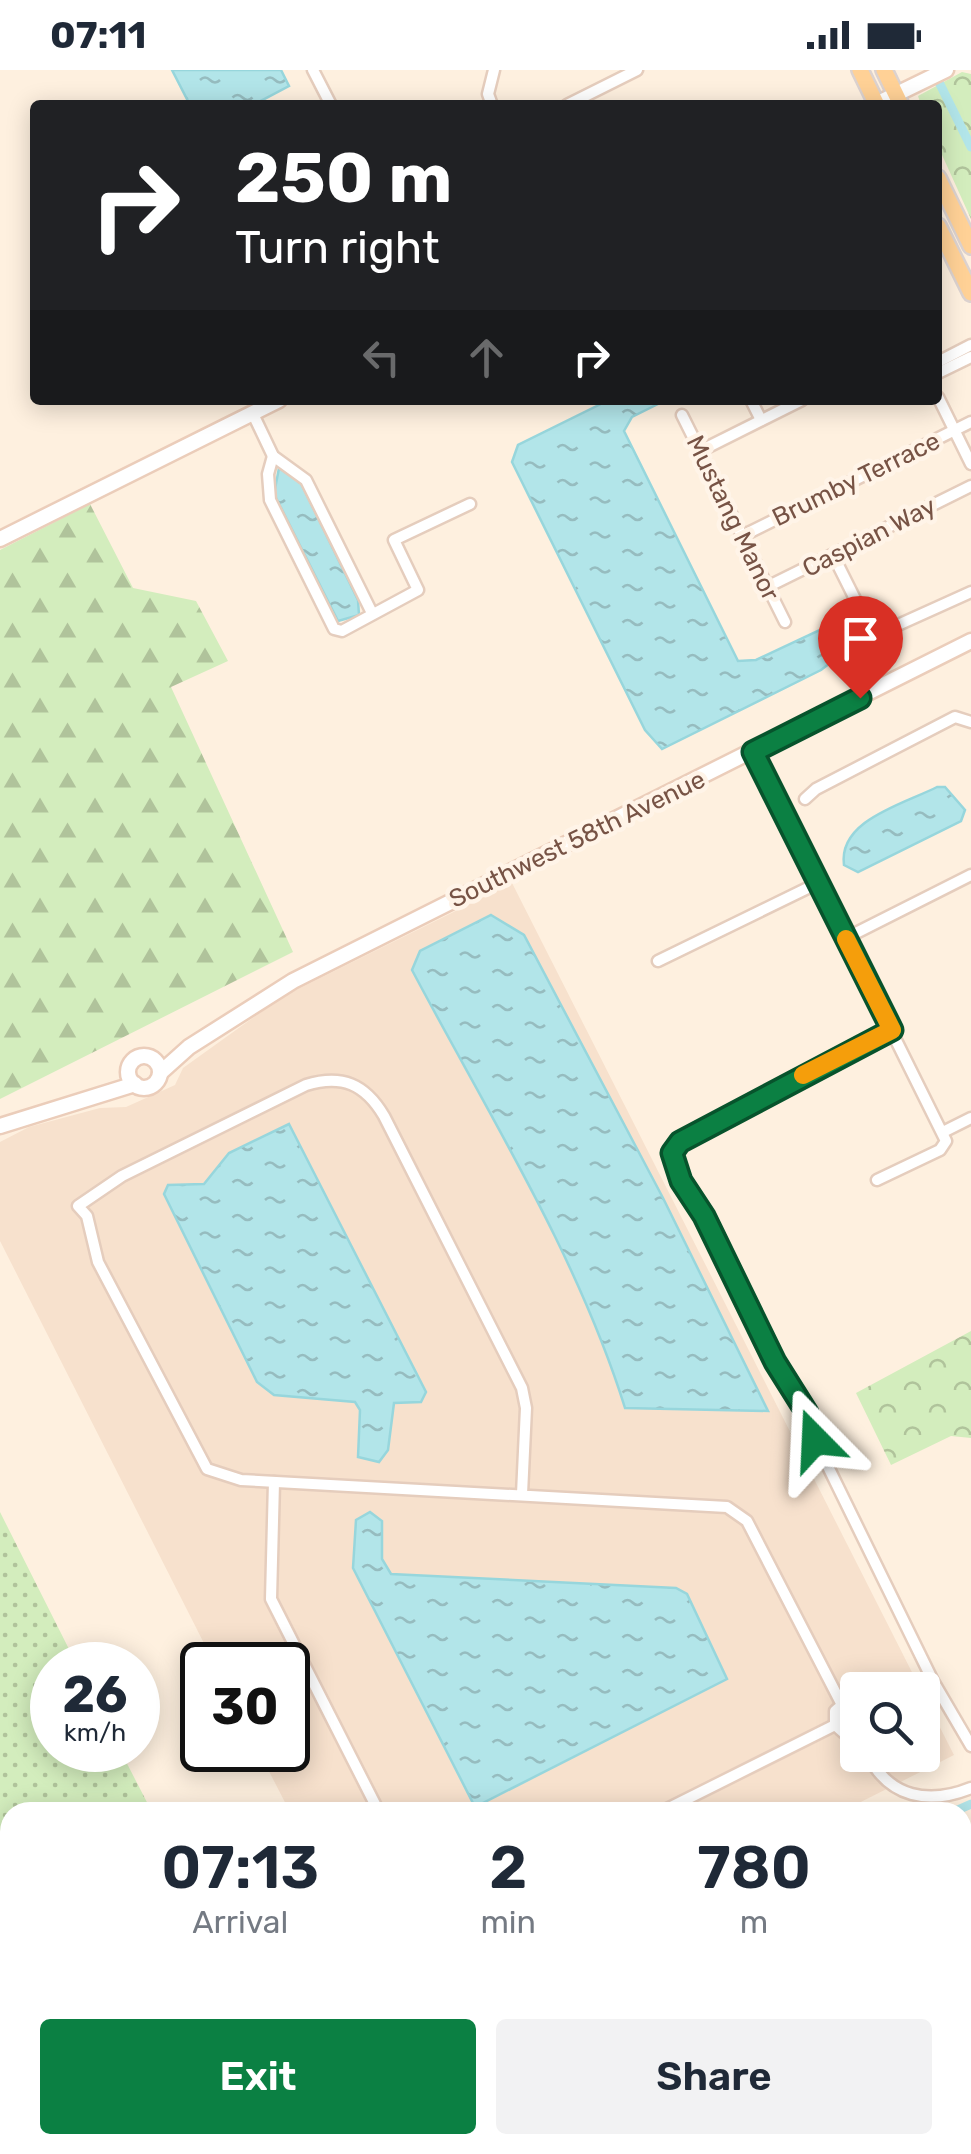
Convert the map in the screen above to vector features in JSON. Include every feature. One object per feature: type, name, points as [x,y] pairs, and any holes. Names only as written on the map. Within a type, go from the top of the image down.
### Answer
[{"type":"main road","points":[[860,70],[874,100]]},
{"type":"main road","points":[[884,70],[899,100]]},
{"type":"main road","points":[[942,186],[971,246]]},
{"type":"main road","points":[[942,234],[971,293]]},
{"type":"street","points":[[313,70],[328,100]]},
{"type":"street","points":[[490,100],[494,70]]},
{"type":"street","points":[[577,100],[637,70]]},
{"type":"street","points":[[899,100],[920,83],[946,70]]},
{"type":"street","points":[[942,360],[971,344]]},
{"type":"street","points":[[942,371],[971,357]]},
{"type":"street","points":[[0,539],[270,405]]},
{"type":"street","points":[[754,405],[761,420]]},
{"type":"street","points":[[700,451],[792,405]]},
{"type":"street","points":[[942,405],[971,464]]},
{"type":"street","points":[[253,414],[274,456],[306,480],[371,612]]},
{"type":"street","name":"Mustang Manor","points":[[682,415],[784,622]]},
{"type":"street","name":"Brumby Terrace","points":[[742,536],[971,422]]},
{"type":"street","points":[[274,456],[268,474],[270,500],[334,629],[342,631],[418,590],[394,540],[470,504]]},
{"type":"street","name":"Caspian Way","points":[[767,587],[971,486]]},
{"type":"street","points":[[833,555],[870,628],[878,634],[971,592]]},
{"type":"street","name":"Southwest 58th Avenue","points":[[160,1073],[189,1047],[293,981],[971,642]]},
{"type":"street","points":[[805,799],[816,788],[955,717],[968,719]]},
{"type":"street","points":[[753,752],[946,1140],[940,1150],[877,1180]]},
{"type":"street","points":[[846,938],[971,875]]},
{"type":"street","points":[[658,961],[818,883]]},
{"type":"street","points":[[892,1030],[680,1142],[672,1153],[681,1181],[712,1232],[775,1362],[807,1413],[815,1440],[933,1681],[971,1746]]},
{"type":"street","name":"Southwest 58th Avenue","points":[[150,1057],[189,1047]]},
{"type":"street","points":[[0,1126],[96,1093],[135,1084],[150,1086],[160,1073],[150,1057],[139,1056],[96,1093]]},
{"type":"street","points":[[129,1068],[135,1084]]},
{"type":"street","points":[[522,1494],[526,1408],[522,1388],[376,1104],[358,1086],[336,1079],[306,1085],[122,1176],[78,1206],[87,1216],[98,1262],[200,1461],[228,1478],[274,1482],[714,1504],[739,1513],[748,1521],[840,1700]]},
{"type":"street","points":[[943,1132],[971,1118]]},
{"type":"street","points":[[274,1482],[271,1598],[374,1802]]},
{"type":"street","points":[[840,1707],[834,1716],[840,1729]]},
{"type":"street","points":[[681,1802],[835,1725]]},
{"type":"street","points":[[879,1772],[910,1795],[950,1796],[971,1788]]},
{"type":"shaded area","points":[[512,883],[912,1672],[840,1672],[840,1772],[920,1772],[861,1802],[285,1802],[269,1772],[310,1772],[310,1642],[203,1642],[0,1241],[0,1142],[29,1127],[100,1108],[126,1107],[175,1085],[183,1068],[282,997]]},
{"type":"shaded area","points":[[940,1727],[954,1755],[940,1762]]},
{"type":"green space","points":[[962,72],[971,74],[971,219],[942,155],[942,100],[919,100],[918,96]]},
{"type":"green space","points":[[90,504],[133,588],[196,601],[228,661],[171,687],[293,952],[0,1099],[0,550]]},
{"type":"green space","points":[[971,1331],[971,1438],[951,1436],[891,1465],[856,1393]]},
{"type":"green space","points":[[0,1512],[65,1642],[30,1642],[30,1772],[131,1772],[147,1802],[0,1802]]},
{"type":"water","points":[[172,70],[281,70],[289,86],[262,100],[187,100]]},
{"type":"water","points":[[599,405],[656,405],[632,417],[624,431],[738,661],[756,660],[826,627],[840,645],[838,657],[821,670],[662,749],[645,730],[512,462],[518,445]]},
{"type":"water","points":[[279,468],[301,483],[358,600],[359,615],[338,621],[274,494]]},
{"type":"water","points":[[937,787],[945,787],[965,810],[961,821],[858,872],[844,865],[845,849],[862,825]]},
{"type":"water","points":[[491,915],[524,935],[663,1198],[768,1411],[625,1408],[605,1351],[556,1239],[412,970],[420,951]]},
{"type":"water","points":[[289,1124],[426,1392],[421,1402],[394,1403],[388,1450],[379,1462],[358,1457],[360,1410],[355,1402],[274,1395],[257,1382],[164,1194],[168,1185],[204,1184],[229,1153]]},
{"type":"water","points":[[370,1512],[382,1521],[382,1559],[391,1574],[676,1588],[687,1594],[727,1679],[485,1802],[472,1802],[353,1568],[356,1520]]},
{"type":"waterway","points":[[934,72],[971,147]]},
{"type":"slow traffic","points":[[803,1075],[892,1030],[846,939]]},
{"type":"route","points":[[815,1440],[807,1413],[775,1362],[704,1216],[681,1181],[672,1153],[680,1142],[892,1030],[753,752],[860,698]]}]
